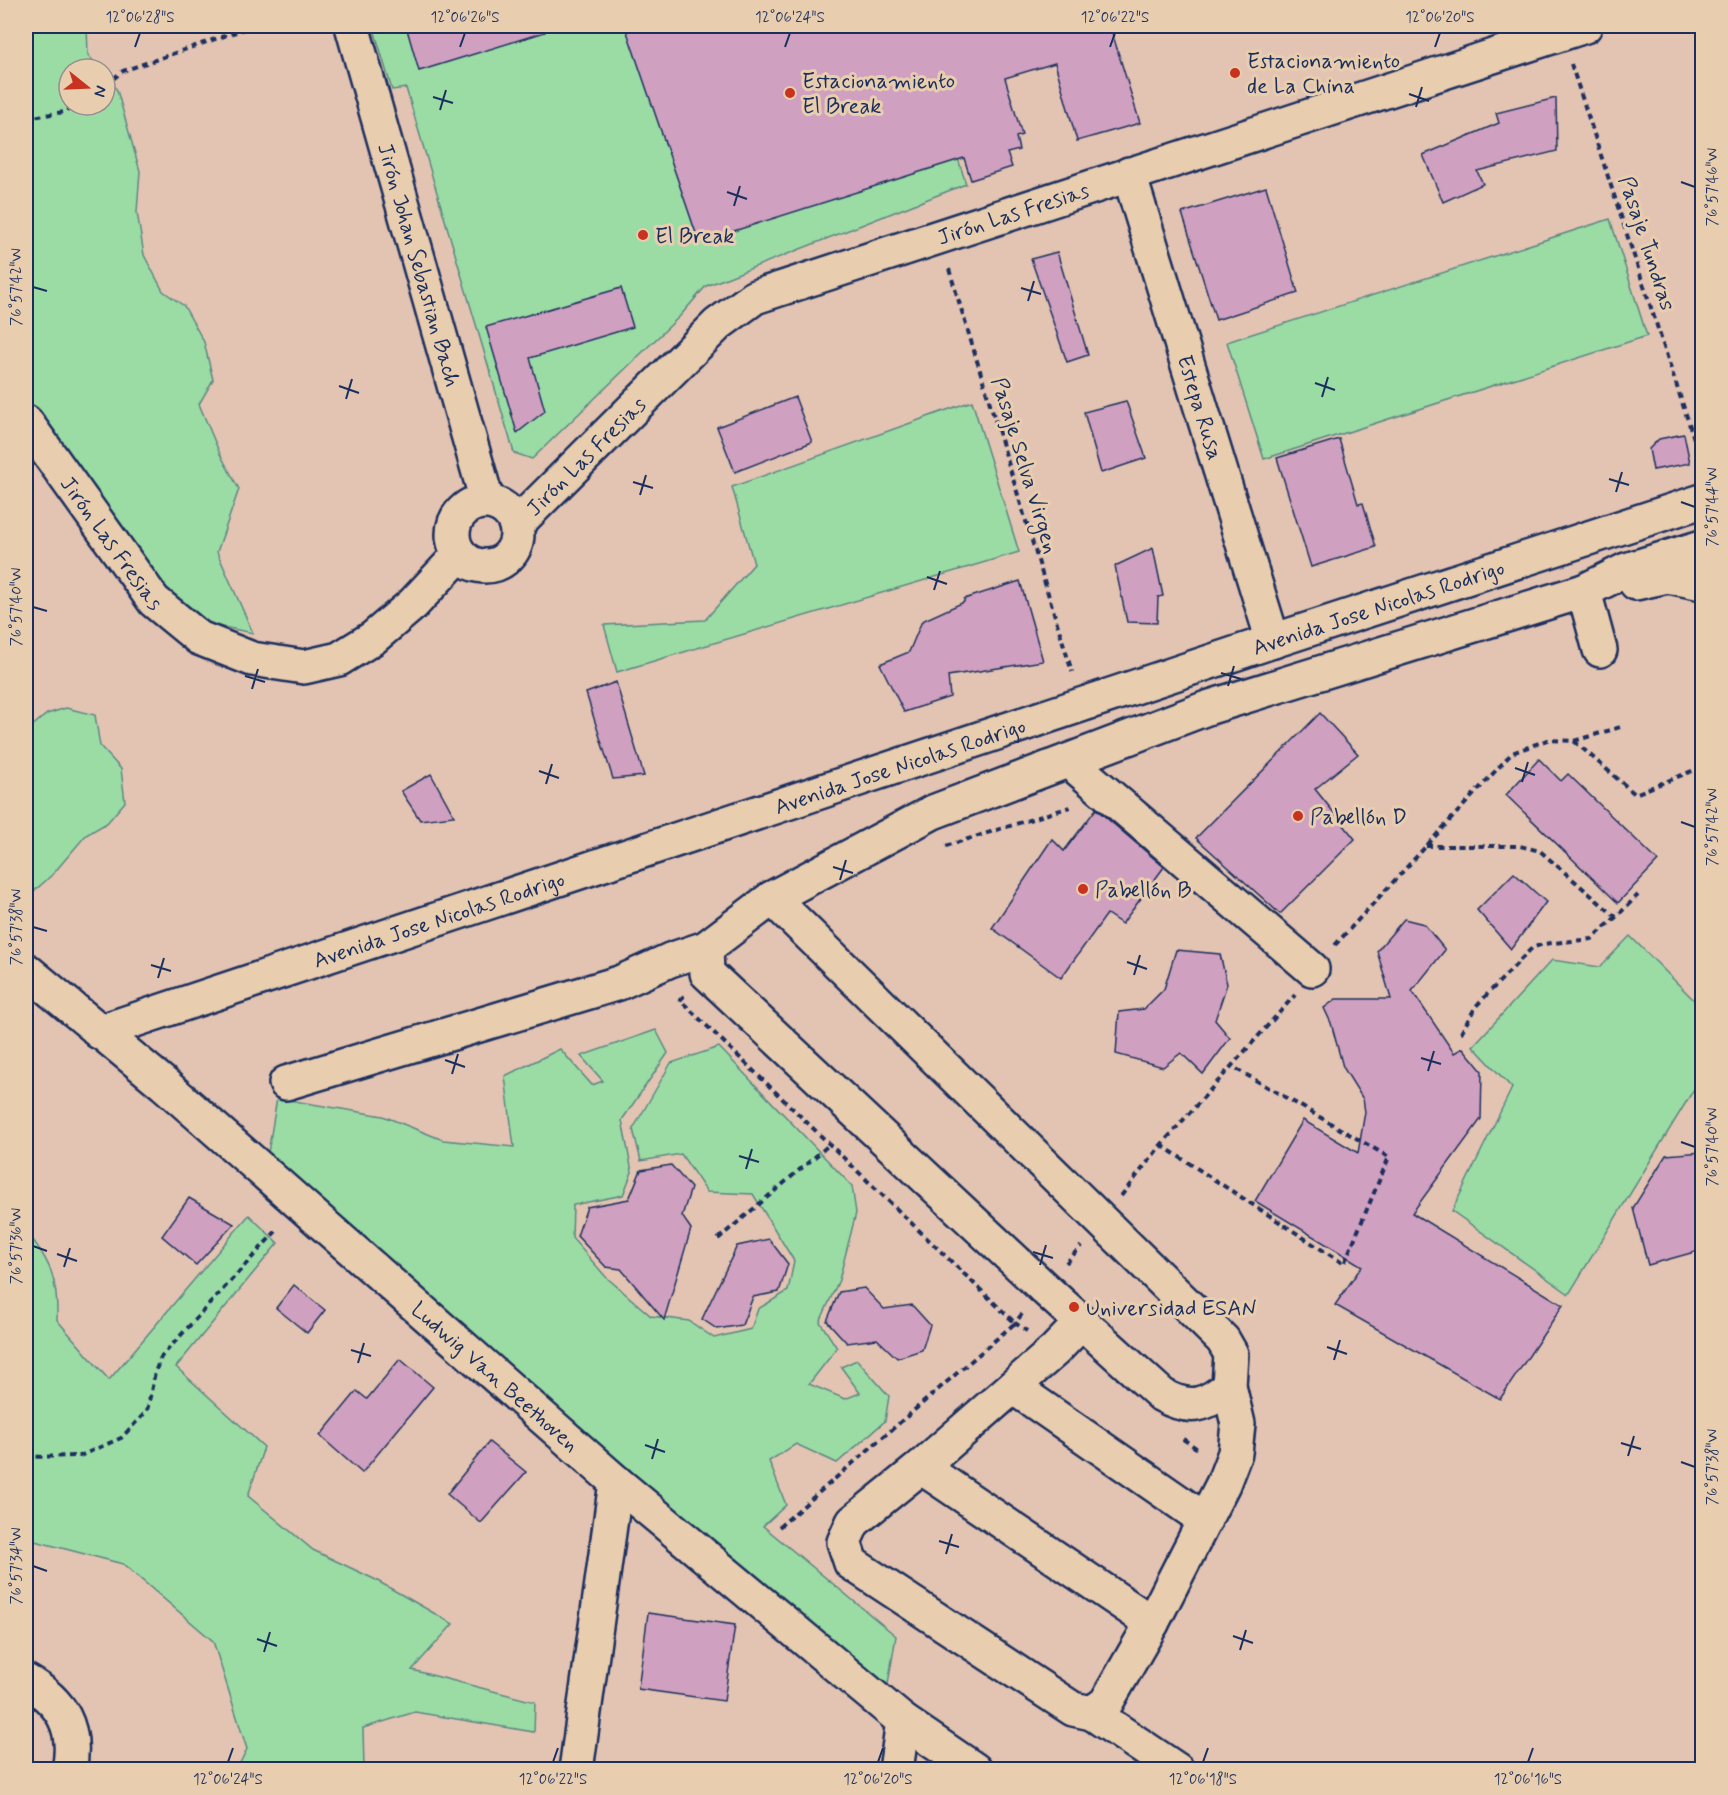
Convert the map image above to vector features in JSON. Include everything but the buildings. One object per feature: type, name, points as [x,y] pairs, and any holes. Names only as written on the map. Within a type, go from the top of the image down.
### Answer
[{"type":"street","name":"Jirón Johan Sebastian Bach","points":[[352,26],[487,501]]},
{"type":"street","name":"Jirón Las Fresias","points":[[516,525],[718,324],[755,297],[1573,29]]},
{"type":"street","name":"Estepa Rusa","points":[[1129,174],[1273,641]]},
{"type":"street","name":"Jirón Las Fresias","points":[[26,422],[154,601],[199,638],[252,659],[304,667],[339,659],[374,638],[413,604],[460,554]]},
{"type":"street","points":[[487,501],[505,508],[516,525],[514,547],[500,563],[478,566],[460,554],[453,534],[460,514],[477,503],[487,501]]},
{"type":"street","name":"Avenida Jose Nicolas Rodrigo","points":[[99,1032],[1082,704],[1702,501]]},
{"type":"street","points":[[1584,591],[1626,570],[1702,547]]},
{"type":"street","points":[[286,1083],[619,983],[707,960],[772,898],[933,812],[1207,708],[1584,591],[1659,577],[1678,577],[1702,583]]},
{"type":"street","points":[[1584,591],[1600,650]]},
{"type":"street","points":[[1069,761],[1312,969]]},
{"type":"street","points":[[772,898],[1223,1340],[1231,1354],[1229,1386],[1238,1424],[1235,1453],[1205,1520],[1152,1623],[1106,1703],[1092,1713]]},
{"type":"street","points":[[707,960],[1045,1289],[1162,1395],[1177,1403],[1195,1405],[1213,1400],[1229,1386]]},
{"type":"street","name":"Ludwig Van Beethoven","points":[[26,970],[164,1084],[301,1203],[615,1482],[903,1721],[975,1770]]},
{"type":"street","points":[[1082,1322],[1055,1350],[1013,1387],[921,1467],[853,1522],[844,1542],[851,1563],[1062,1704],[1092,1713],[1177,1770]]},
{"type":"street","points":[[1013,1387],[1205,1520]]},
{"type":"street","points":[[921,1467],[1152,1623]]},
{"type":"street","points":[[576,1770],[615,1482]]},
{"type":"street","points":[[26,1681],[45,1692],[61,1709],[70,1731],[72,1754],[69,1770]]},
{"type":"street","points":[[896,1770],[903,1721]]},
{"type":"path","points":[[117,76],[123,71],[253,26]]},
{"type":"path","name":"Pasaje Tundras","points":[[1573,29],[1702,463]]},
{"type":"path","points":[[26,118],[57,113]]},
{"type":"path","name":"Pasaje Selva Virgen","points":[[939,237],[1082,704]]},
{"type":"path","points":[[779,1527],[1015,1323],[1102,1221],[1161,1145],[1292,999],[1312,969],[1512,753],[1547,740],[1574,741],[1624,726]]},
{"type":"path","points":[[1574,741],[1635,794],[1702,767]]},
{"type":"path","points":[[942,847],[1108,795]]},
{"type":"path","points":[[1425,846],[1520,846],[1540,851],[1616,917]]},
{"type":"path","points":[[1461,1033],[1476,1006],[1532,948],[1543,944],[1592,939],[1638,895]]},
{"type":"path","points":[[707,960],[680,1000],[1015,1323],[1055,1350]]},
{"type":"path","points":[[1161,1145],[1344,1264],[1389,1157],[1232,1066]]},
{"type":"path","points":[[718,1239],[830,1144]]},
{"type":"path","points":[[26,1457],[80,1456],[121,1438],[147,1412],[155,1372],[161,1357],[301,1203]]},
{"type":"path","points":[[1181,1438],[1200,1451]]},
{"type":"green space","points":[[26,26],[87,26],[90,57],[57,57],[57,117],[117,117],[117,90],[140,171],[137,212],[144,255],[163,291],[184,306],[204,342],[213,380],[199,404],[220,454],[239,489],[217,552],[253,633],[203,623],[147,573],[26,422]]},
{"type":"green space","name":"El Break","points":[[373,26],[917,26],[966,184],[706,286],[680,316],[532,459],[514,453],[406,88],[392,90]]},
{"type":"green space","points":[[1610,219],[1647,336],[1264,459],[1227,342]]},
{"type":"green space","points":[[972,401],[1019,552],[617,672],[604,625],[705,620],[754,564],[732,487]]},
{"type":"green space","points":[[66,708],[95,715],[100,746],[121,769],[125,802],[107,823],[86,835],[53,874],[31,894],[26,903],[26,731],[47,714]]},
{"type":"green space","points":[[1630,936],[1702,1008],[1702,1076],[1569,1294],[1452,1211],[1512,1088],[1473,1046],[1552,960],[1600,967]]},
{"type":"green space","points":[[656,1030],[668,1053],[622,1120],[632,1172],[623,1195],[573,1205],[572,1238],[606,1277],[651,1316],[689,1321],[714,1338],[751,1329],[758,1309],[788,1291],[794,1261],[753,1194],[707,1192],[681,1154],[641,1161],[633,1129],[671,1063],[719,1047],[852,1186],[856,1213],[839,1280],[820,1322],[837,1348],[809,1384],[845,1399],[860,1393],[841,1367],[857,1360],[889,1396],[885,1421],[837,1463],[796,1444],[769,1461],[786,1505],[763,1526],[896,1636],[887,1690],[267,1159],[277,1098],[383,1116],[443,1140],[514,1147],[505,1076],[560,1049],[592,1085],[603,1081],[581,1056]]},
{"type":"green space","points":[[249,1215],[278,1243],[176,1367],[264,1447],[248,1496],[313,1550],[374,1579],[453,1624],[412,1670],[535,1702],[534,1732],[415,1712],[363,1728],[364,1769],[237,1769],[247,1749],[213,1641],[123,1564],[31,1540],[26,1541],[26,1231],[42,1252],[51,1272],[56,1294],[57,1320],[109,1380]]},
{"type":"place","name":"Estacionamiento de La China","points":[[1235,73]]},
{"type":"place","name":"Estacionamiento El Break","points":[[790,93]]},
{"type":"place","name":"El Break","points":[[643,235]]},
{"type":"place","name":"Pabellón D","points":[[1298,816]]},
{"type":"place","name":"Pabellón B","points":[[1083,889]]},
{"type":"place","name":"Universidad ESAN","points":[[1074,1307]]}]
